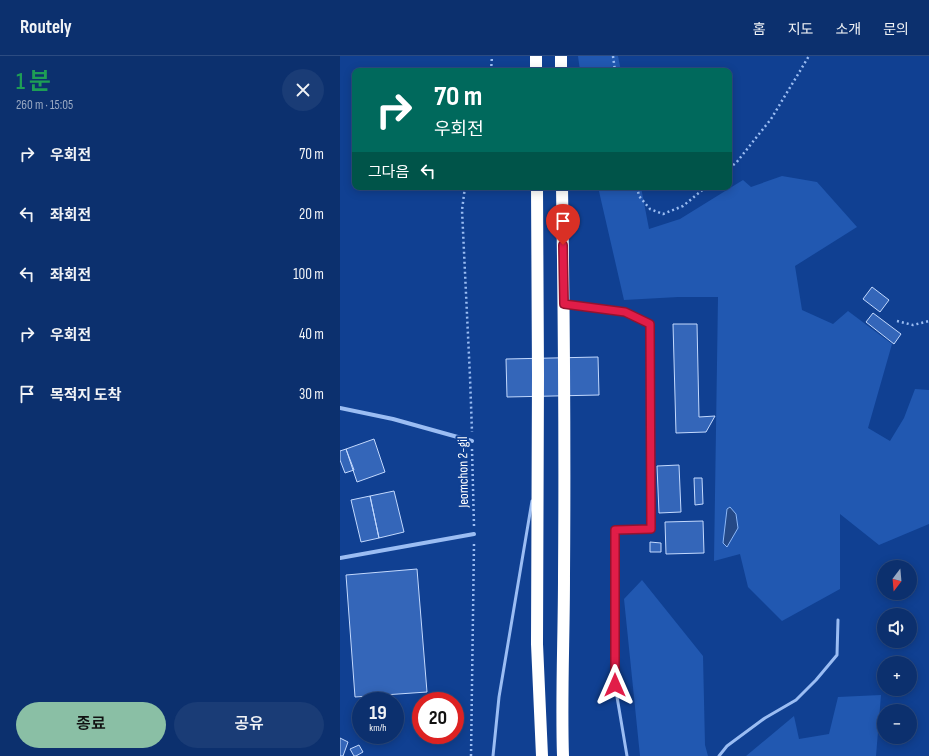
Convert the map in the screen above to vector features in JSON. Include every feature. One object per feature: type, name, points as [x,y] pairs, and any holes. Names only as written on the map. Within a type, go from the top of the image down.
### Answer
[{"type":"highway","points":[[536,56],[536,68]]},
{"type":"highway","points":[[561,56],[561,68]]},
{"type":"highway","points":[[537,190],[538,644],[542,756]]},
{"type":"highway","points":[[562,190],[565,377],[563,756]]},
{"type":"street","points":[[340,408],[393,418],[472,441]]},
{"type":"street","points":[[340,558],[474,534]]},
{"type":"lane","points":[[564,304],[625,312],[650,324],[651,529],[615,530],[615,685],[627,756]]},
{"type":"lane","points":[[534,492],[538,468]]},
{"type":"lane","points":[[493,756],[499,696],[532,500]]},
{"type":"lane","points":[[719,756],[727,746],[765,718],[796,700],[816,680],[837,655],[838,620]]},
{"type":"path","points":[[491,68],[492,56]]},
{"type":"path","points":[[613,56],[615,68]]},
{"type":"path","points":[[732,166],[736,163],[771,119],[808,56]]},
{"type":"path","name":"Jeomchon 2-gil","points":[[465,190],[462,210],[470,377],[474,534],[471,756]]},
{"type":"path","points":[[638,190],[639,196],[650,209],[663,214],[683,206],[702,190]]},
{"type":"path","points":[[897,321],[913,325],[929,321]]},
{"type":"shaded area","points":[[578,56],[618,56],[620,68],[580,68]]},
{"type":"shaded area","points":[[782,176],[817,182],[857,227],[795,266],[802,310],[833,324],[848,311],[892,344],[868,428],[890,441],[904,418],[915,389],[929,390],[929,524],[879,545],[840,514],[840,589],[782,621],[748,587],[740,554],[714,561],[718,297],[678,297],[624,300],[599,190],[642,190],[649,229],[680,219],[727,190],[732,190],[732,187],[743,180],[751,187]]},
{"type":"shaded area","points":[[730,507],[736,514],[738,528],[727,547],[723,543],[727,509]]},
{"type":"shaded area","points":[[642,580],[703,656],[705,745],[708,756],[640,756],[624,599]]},
{"type":"shaded area","points":[[881,696],[880,704],[877,704],[876,756],[746,756],[794,716],[799,739],[829,734],[838,697]]},
{"type":"building","points":[[872,287],[889,300],[880,312],[863,299]]},
{"type":"building","points":[[873,313],[901,334],[894,344],[866,322]]},
{"type":"building","points":[[673,324],[697,324],[699,417],[715,416],[706,432],[676,433]]},
{"type":"building","points":[[598,357],[599,395],[507,397],[506,359]]},
{"type":"building","points":[[374,439],[385,472],[357,482],[346,449]]},
{"type":"building","points":[[346,449],[354,470],[345,473],[340,460],[340,451]]},
{"type":"building","points":[[679,465],[681,512],[659,513],[657,466]]},
{"type":"building","points":[[694,478],[702,478],[703,504],[695,505]]},
{"type":"building","points":[[394,491],[404,532],[379,538],[370,496]]},
{"type":"building","points":[[370,496],[379,538],[361,542],[351,500]]},
{"type":"building","points":[[703,521],[704,553],[666,554],[665,522]]},
{"type":"building","points":[[650,542],[661,543],[661,552],[650,552]]},
{"type":"building","points":[[417,569],[427,692],[404,694],[404,692],[355,692],[346,575]]},
{"type":"building","points":[[340,738],[348,742],[343,756],[340,756]]},
{"type":"building","points":[[359,745],[363,752],[354,756],[350,749]]},
{"type":"route","points":[[563,245],[564,304],[625,312],[650,324],[651,529],[615,530],[615,685]]}]
